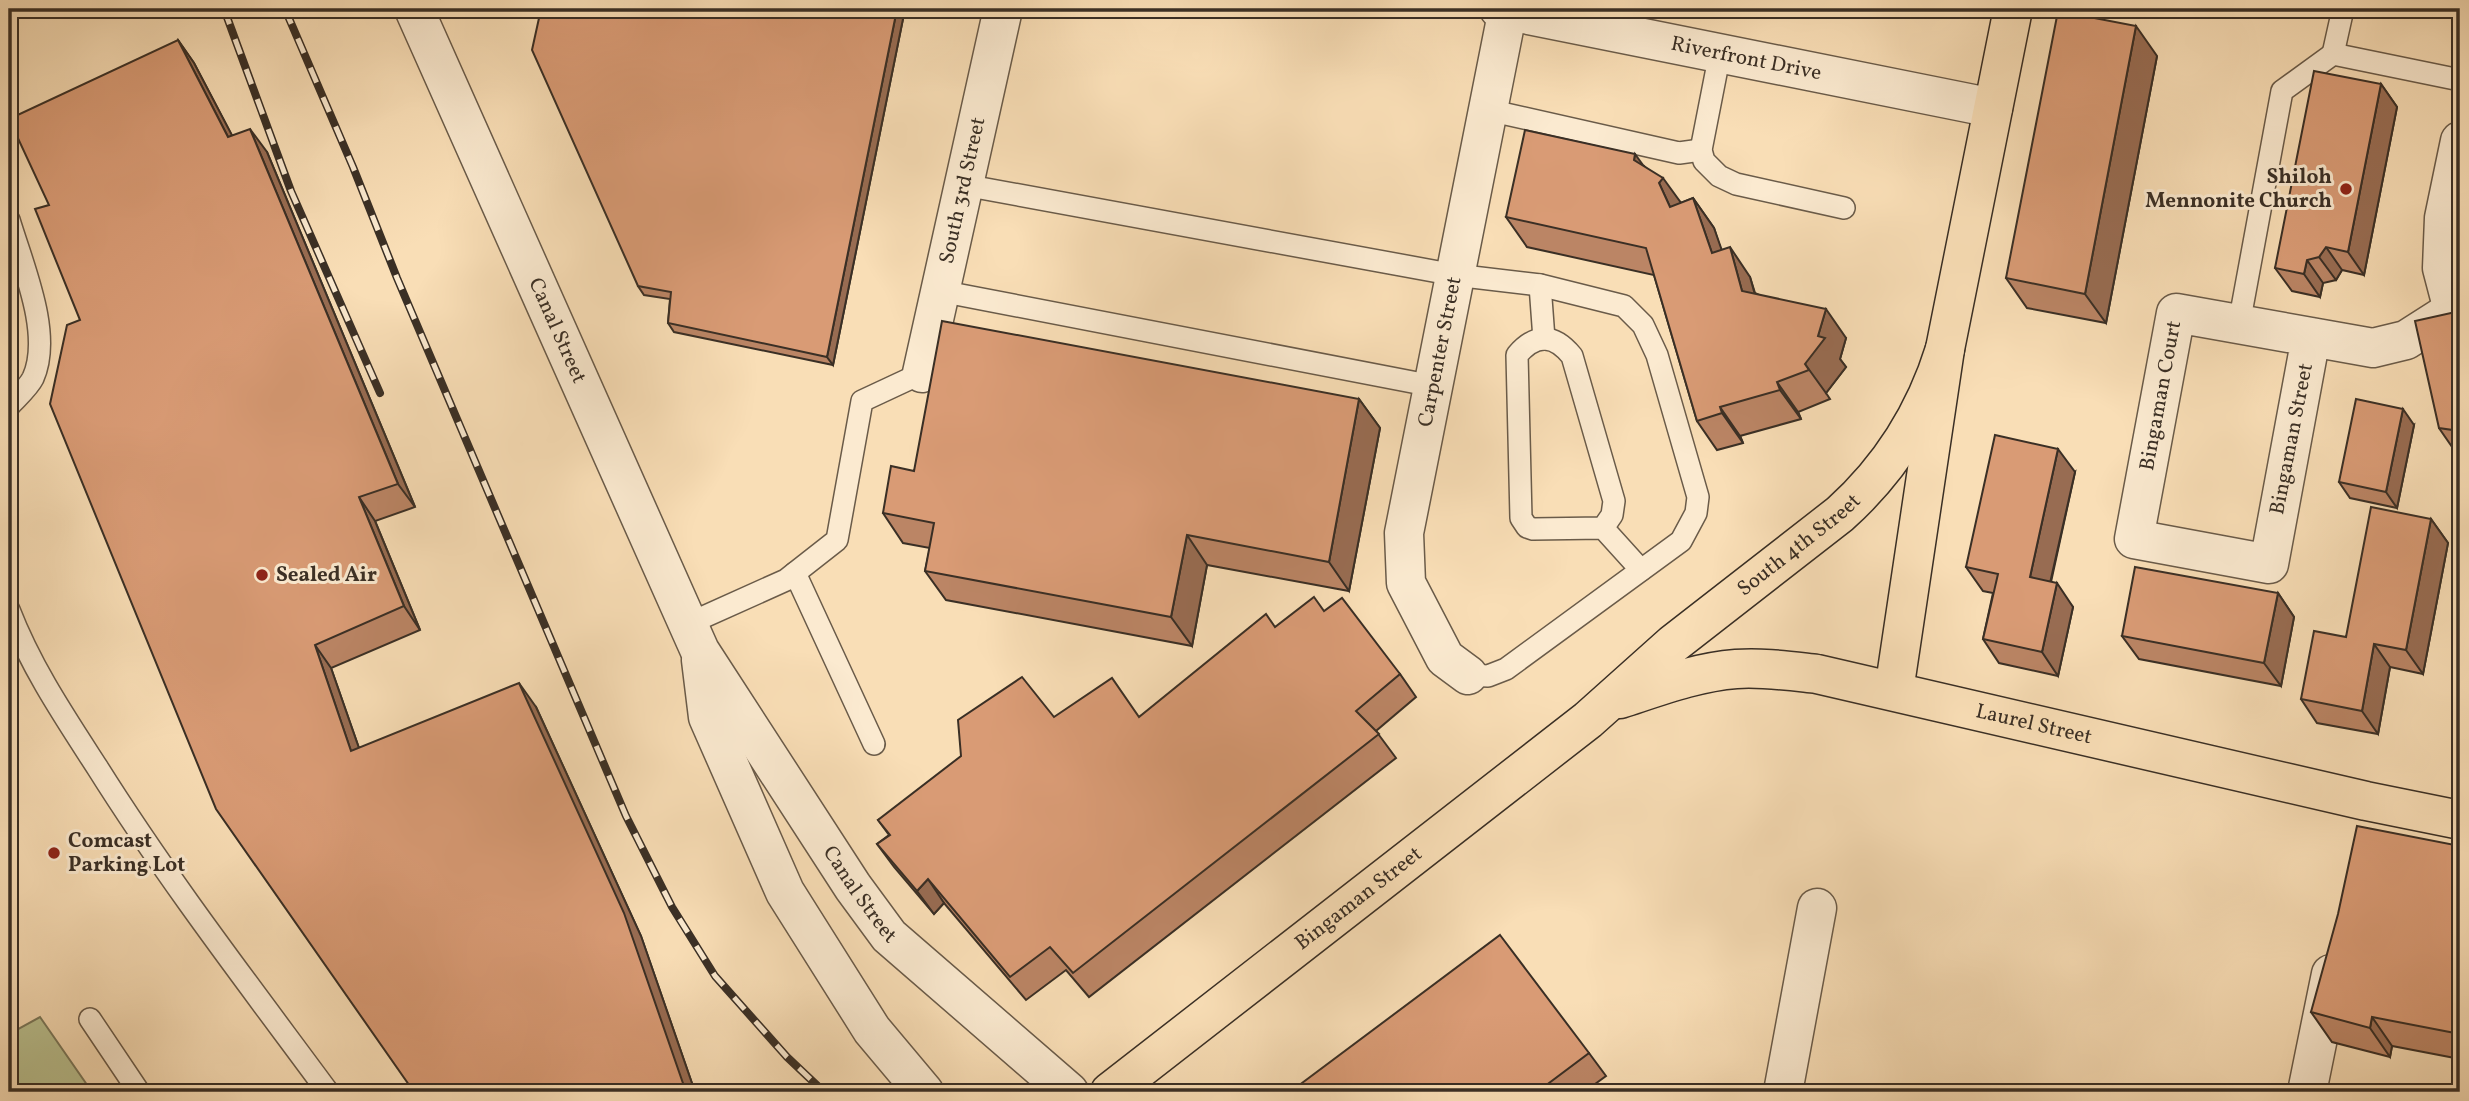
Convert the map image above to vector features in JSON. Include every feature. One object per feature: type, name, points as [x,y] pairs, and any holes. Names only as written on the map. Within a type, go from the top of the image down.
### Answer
[{"type":"main road","name":"South 4th Street","points":[[1894,691],[1945,349],[2013,9]]},
{"type":"main road","name":"South 4th Street","points":[[1598,711],[1673,644],[1811,539],[1865,492],[1916,422],[1937,378],[1945,349]]},
{"type":"main road","name":"Laurel Street","points":[[1598,711],[1705,674],[1735,669],[1771,669],[1817,674],[2366,801],[2460,820]]},
{"type":"main road","name":"Bingaman Street","points":[[1110,1092],[1598,711]]},
{"type":"street","name":"Canal Street","points":[[414,9],[694,638],[853,887],[888,936],[1069,1092]]},
{"type":"street","name":"South 3rd Street","points":[[922,373],[1003,9]]},
{"type":"street","name":"Riverfront Drive","points":[[1505,9],[1993,108]]},
{"type":"street","name":"Carpenter Street","points":[[1468,675],[1445,658],[1406,583],[1404,533],[1488,110],[1505,9]]},
{"type":"street","points":[[2457,309],[2442,268],[2444,218],[2460,141]]},
{"type":"street","name":"Bingaman Street","points":[[2134,539],[2269,564],[2311,337],[2373,348],[2406,340],[2457,309]]},
{"type":"street","name":"Bingaman Court","points":[[2134,539],[2176,313],[2311,337]]},
{"type":"street","name":"Canal Street","points":[[694,638],[708,717],[785,892],[872,1030],[924,1092]]},
{"type":"street","points":[[2358,841],[2366,801]]},
{"type":"street","points":[[1783,1092],[1817,908]]},
{"type":"street","points":[[2307,1092],[2336,947]]},
{"type":"lane","points":[[2239,324],[2282,91],[2333,54],[2343,9]]},
{"type":"lane","points":[[1720,53],[1701,150],[1704,160],[1719,176],[1736,184],[1844,208]]},
{"type":"lane","points":[[2333,54],[2460,80]]},
{"type":"lane","points":[[1488,110],[1679,153],[1701,150]]},
{"type":"lane","points":[[964,185],[1455,275],[1540,285],[1624,306],[1643,324],[1657,355],[1698,497],[1696,513],[1681,541],[1506,669],[1488,676],[1468,675]]},
{"type":"lane","points":[[9,220],[40,322],[40,355],[33,379],[9,406]]},
{"type":"lane","points":[[1540,285],[1544,339]]},
{"type":"lane","points":[[940,291],[1433,386]]},
{"type":"lane","points":[[1603,528],[1612,515],[1614,501],[1572,356],[1561,343],[1544,339],[1528,342],[1517,355],[1521,518],[1527,527],[1533,529],[1603,528],[1641,570]]},
{"type":"lane","points":[[694,638],[786,580],[836,540],[862,401],[922,373]]},
{"type":"lane","points":[[795,573],[874,744]]},
{"type":"lane","points":[[9,610],[22,645],[128,816],[210,933],[328,1092]]},
{"type":"lane","points":[[90,1019],[139,1092]]},
{"type":"green space","points":[[40,1017],[92,1092],[9,1092],[9,1034]]},
{"type":"building","points":[[541,9],[897,9],[827,357],[668,323],[671,292],[638,286],[532,50]]},
{"type":"building","points":[[2058,11],[2136,26],[2085,294],[2006,278]]},
{"type":"building","name":"Sealed Air","points":[[178,40],[228,137],[250,129],[398,484],[359,497],[404,606],[315,645],[351,751],[519,683],[624,913],[686,1092],[414,1092],[216,809],[50,404],[67,325],[80,320],[35,209],[49,205],[9,119]]},
{"type":"building","name":"Shiloh Mennonite Church","points":[[2314,71],[2381,84],[2348,252],[2326,247],[2319,257],[2307,260],[2304,274],[2275,268]]},
{"type":"building","points":[[1525,130],[1635,154],[1634,160],[1663,178],[1659,183],[1670,207],[1693,198],[1712,253],[1730,247],[1742,291],[1826,309],[1818,336],[1825,338],[1805,364],[1809,370],[1777,382],[1780,390],[1720,407],[1722,413],[1697,421],[1646,248],[1506,217]]},
{"type":"building","points":[[2460,311],[2460,431],[2439,428],[2415,321]]},
{"type":"building","points":[[942,321],[1359,399],[1329,562],[1187,535],[1171,617],[925,571],[934,523],[883,513],[891,466],[914,471]]},
{"type":"building","points":[[2356,399],[2403,409],[2386,492],[2339,482]]},
{"type":"building","points":[[1995,435],[2058,449],[2030,577],[2057,583],[2042,652],[1983,639],[1998,574],[1966,567]]},
{"type":"building","points":[[2371,507],[2431,519],[2406,650],[2374,644],[2362,711],[2301,699],[2314,631],[2346,637]]},
{"type":"building","points":[[2135,567],[2278,593],[2264,663],[2122,636]]},
{"type":"building","points":[[1314,597],[1324,611],[1342,598],[1400,674],[1356,711],[1379,734],[1073,973],[1050,947],[1010,977],[928,879],[917,891],[877,844],[890,835],[878,820],[961,756],[958,720],[1022,677],[1054,717],[1112,678],[1139,717],[1266,614],[1275,627]]},
{"type":"building","points":[[2357,826],[2460,846],[2460,1034],[2372,1017],[2370,1028],[2311,1012],[2338,914]]},
{"type":"building","points":[[1500,935],[1589,1053],[1537,1092],[1290,1092]]},
{"type":"railway","points":[[224,9],[291,191],[380,393]]},
{"type":"railway","points":[[285,9],[626,816],[672,907],[715,976],[787,1057],[824,1092]]},
{"type":"place","name":"Shiloh Mennonite Church","points":[[2346,189]]},
{"type":"place","name":"Sealed Air","points":[[262,575]]},
{"type":"place","name":"Comcast Parking Lot","points":[[54,853]]}]
